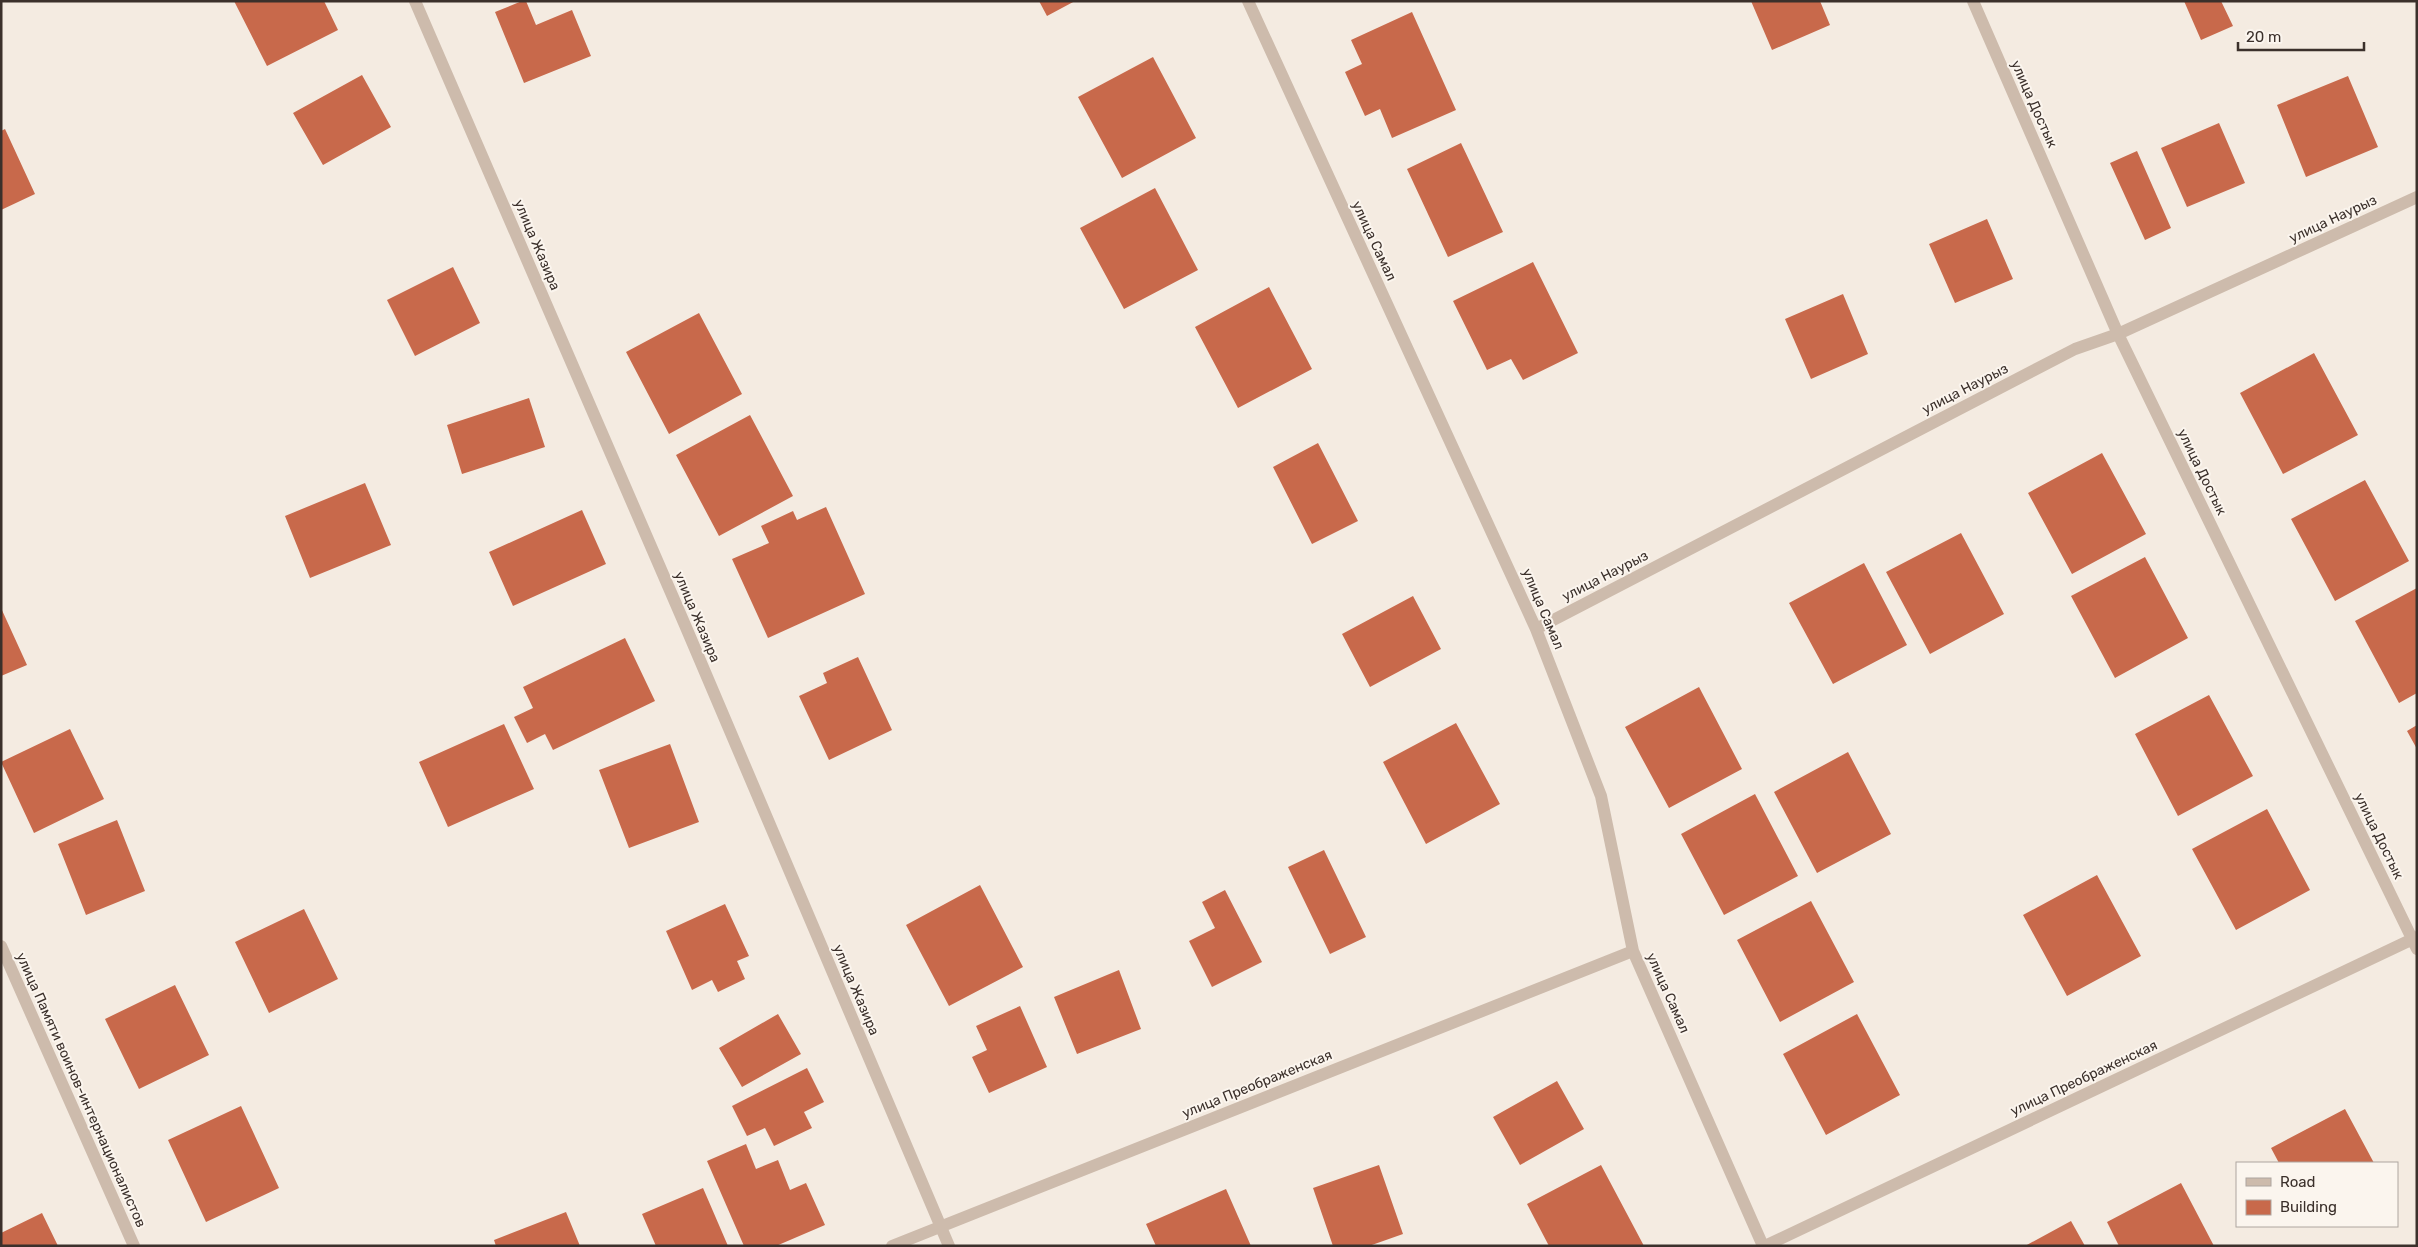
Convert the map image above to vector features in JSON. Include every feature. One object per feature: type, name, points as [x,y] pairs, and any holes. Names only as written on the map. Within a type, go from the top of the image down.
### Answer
[{"type":"street","name":"улица Жазира","points":[[415,1],[673,598],[949,1246]]},
{"type":"street","name":"улица Самал","points":[[1248,1],[1536,629],[1601,796],[1633,951],[1764,1246]]},
{"type":"street","name":"улица Достык","points":[[1973,1],[2118,334],[2415,942]]},
{"type":"street","name":"улица Наурыз","points":[[1536,629],[2075,349],[2118,334],[2417,197]]},
{"type":"street","name":"улица Преображенская","points":[[1764,1246],[2415,942]]},
{"type":"street","name":"улица Памяти воинов-интернационалистов","points":[[1,946],[134,1246]]},
{"type":"street","name":"улица Преображенская","points":[[892,1246],[940,1225],[1633,951]]},
{"type":"building","points":[[234,1],[324,1],[338,30],[267,66]]},
{"type":"building","points":[[526,1],[536,25],[572,10],[591,56],[524,83],[495,12]]},
{"type":"building","points":[[1039,1],[1075,1],[1047,16]]},
{"type":"building","points":[[1751,1],[1820,1],[1830,25],[1772,50]]},
{"type":"building","points":[[2184,1],[2221,1],[2233,26],[2201,40]]},
{"type":"building","points":[[1412,12],[1456,110],[1392,138],[1380,109],[1365,116],[1345,72],[1362,64],[1351,40]]},
{"type":"building","points":[[1153,57],[1196,138],[1122,178],[1078,97]]},
{"type":"building","points":[[362,75],[391,127],[323,165],[293,113]]},
{"type":"building","points":[[2348,76],[2378,147],[2306,177],[2277,105]]},
{"type":"building","points":[[2219,123],[2245,183],[2187,207],[2161,148]]},
{"type":"building","points":[[5,129],[35,194],[1,210],[1,131]]},
{"type":"building","points":[[1461,143],[1503,232],[1448,257],[1407,169]]},
{"type":"building","points":[[2137,151],[2171,228],[2145,240],[2110,163]]},
{"type":"building","points":[[1155,188],[1198,270],[1124,309],[1080,228]]},
{"type":"building","points":[[1987,219],[2013,279],[1955,303],[1929,244]]},
{"type":"building","points":[[1533,262],[1578,353],[1523,380],[1511,359],[1487,370],[1453,301]]},
{"type":"building","points":[[453,267],[480,323],[415,356],[387,300]]},
{"type":"building","points":[[1269,287],[1312,369],[1238,408],[1195,327]]},
{"type":"building","points":[[1843,294],[1868,354],[1811,379],[1785,319]]},
{"type":"building","points":[[699,313],[742,394],[669,434],[626,352]]},
{"type":"building","points":[[2314,353],[2358,435],[2283,474],[2240,393]]},
{"type":"building","points":[[529,398],[545,447],[462,474],[447,425]]},
{"type":"building","points":[[750,415],[793,496],[719,536],[676,455]]},
{"type":"building","points":[[1318,443],[1358,521],[1312,544],[1273,467]]},
{"type":"building","points":[[2102,453],[2146,534],[2072,574],[2028,493]]},
{"type":"building","points":[[2365,480],[2409,561],[2335,601],[2291,519]]},
{"type":"building","points":[[365,483],[391,545],[310,578],[285,516]]},
{"type":"building","points":[[826,507],[865,594],[768,638],[732,559],[769,543],[761,526],[793,511],[797,520]]},
{"type":"building","points":[[582,510],[606,564],[513,606],[489,552]]},
{"type":"building","points":[[1961,533],[2004,614],[1930,654],[1886,572]]},
{"type":"building","points":[[2145,557],[2188,638],[2115,678],[2071,596]]},
{"type":"building","points":[[1864,563],[1907,645],[1833,684],[1789,603]]},
{"type":"building","points":[[2417,588],[2417,693],[2399,703],[2355,621]]},
{"type":"building","points":[[1413,596],[1441,649],[1370,687],[1342,634]]},
{"type":"building","points":[[1,608],[27,665],[1,676]]},
{"type":"building","points":[[625,638],[655,701],[553,750],[545,734],[527,743],[514,717],[533,708],[523,687]]},
{"type":"building","points":[[858,657],[892,730],[829,760],[799,696],[827,683],[823,673]]},
{"type":"building","points":[[1699,687],[1742,769],[1669,808],[1625,727]]},
{"type":"building","points":[[2209,695],[2253,776],[2178,816],[2135,734]]},
{"type":"building","points":[[1456,723],[1500,804],[1426,844],[1383,762]]},
{"type":"building","points":[[504,724],[534,789],[448,827],[419,762]]},
{"type":"building","points":[[2417,725],[2417,749],[2407,731]]},
{"type":"building","points":[[70,729],[104,799],[34,833],[1,762]]},
{"type":"building","points":[[670,744],[699,822],[629,848],[599,770]]},
{"type":"building","points":[[1848,752],[1891,834],[1817,873],[1774,792]]},
{"type":"building","points":[[1755,794],[1798,876],[1724,915],[1681,834]]},
{"type":"building","points":[[2267,809],[2310,890],[2236,930],[2192,849]]},
{"type":"building","points":[[117,820],[145,891],[86,915],[58,844]]},
{"type":"building","points":[[1324,850],[1366,937],[1330,954],[1288,867]]},
{"type":"building","points":[[2097,875],[2141,956],[2067,996],[2023,915]]},
{"type":"building","points":[[980,885],[1023,967],[949,1006],[906,925]]},
{"type":"building","points":[[1225,890],[1262,962],[1212,987],[1189,941],[1215,928],[1202,902]]},
{"type":"building","points":[[1811,901],[1854,982],[1780,1022],[1737,940]]},
{"type":"building","points":[[725,904],[749,956],[737,961],[745,979],[718,992],[712,980],[692,990],[666,931]]},
{"type":"building","points":[[304,909],[338,979],[269,1013],[235,942]]},
{"type":"building","points":[[1119,970],[1141,1029],[1077,1054],[1054,997]]},
{"type":"building","points":[[175,985],[209,1055],[139,1089],[105,1019]]},
{"type":"building","points":[[1020,1006],[1047,1067],[989,1093],[972,1057],[987,1050],[976,1026]]},
{"type":"building","points":[[778,1014],[801,1054],[742,1087],[719,1048]]},
{"type":"building","points":[[1857,1014],[1900,1095],[1826,1135],[1783,1054]]},
{"type":"building","points":[[807,1068],[824,1102],[804,1112],[812,1128],[774,1146],[765,1128],[747,1136],[732,1106]]},
{"type":"building","points":[[1557,1081],[1584,1129],[1520,1165],[1493,1117]]},
{"type":"building","points":[[241,1106],[279,1188],[206,1222],[168,1140]]},
{"type":"building","points":[[2345,1109],[2373,1162],[2278,1162],[2271,1148]]},
{"type":"building","points":[[746,1144],[756,1169],[778,1160],[790,1190],[806,1183],[825,1225],[776,1246],[744,1246],[707,1161]]},
{"type":"building","points":[[1379,1165],[1403,1234],[1369,1246],[1333,1246],[1313,1188]]},
{"type":"building","points":[[1601,1165],[1644,1246],[1549,1246],[1527,1204]]},
{"type":"building","points":[[2181,1183],[2214,1246],[2119,1246],[2107,1222]]},
{"type":"building","points":[[703,1188],[728,1246],[656,1246],[642,1214]]},
{"type":"building","points":[[1226,1189],[1251,1246],[1156,1246],[1146,1224]]},
{"type":"building","points":[[566,1212],[580,1246],[496,1246],[494,1240]]},
{"type":"building","points":[[42,1213],[58,1246],[1,1246],[1,1233]]},
{"type":"building","points":[[2071,1221],[2085,1246],[2025,1246]]}]
